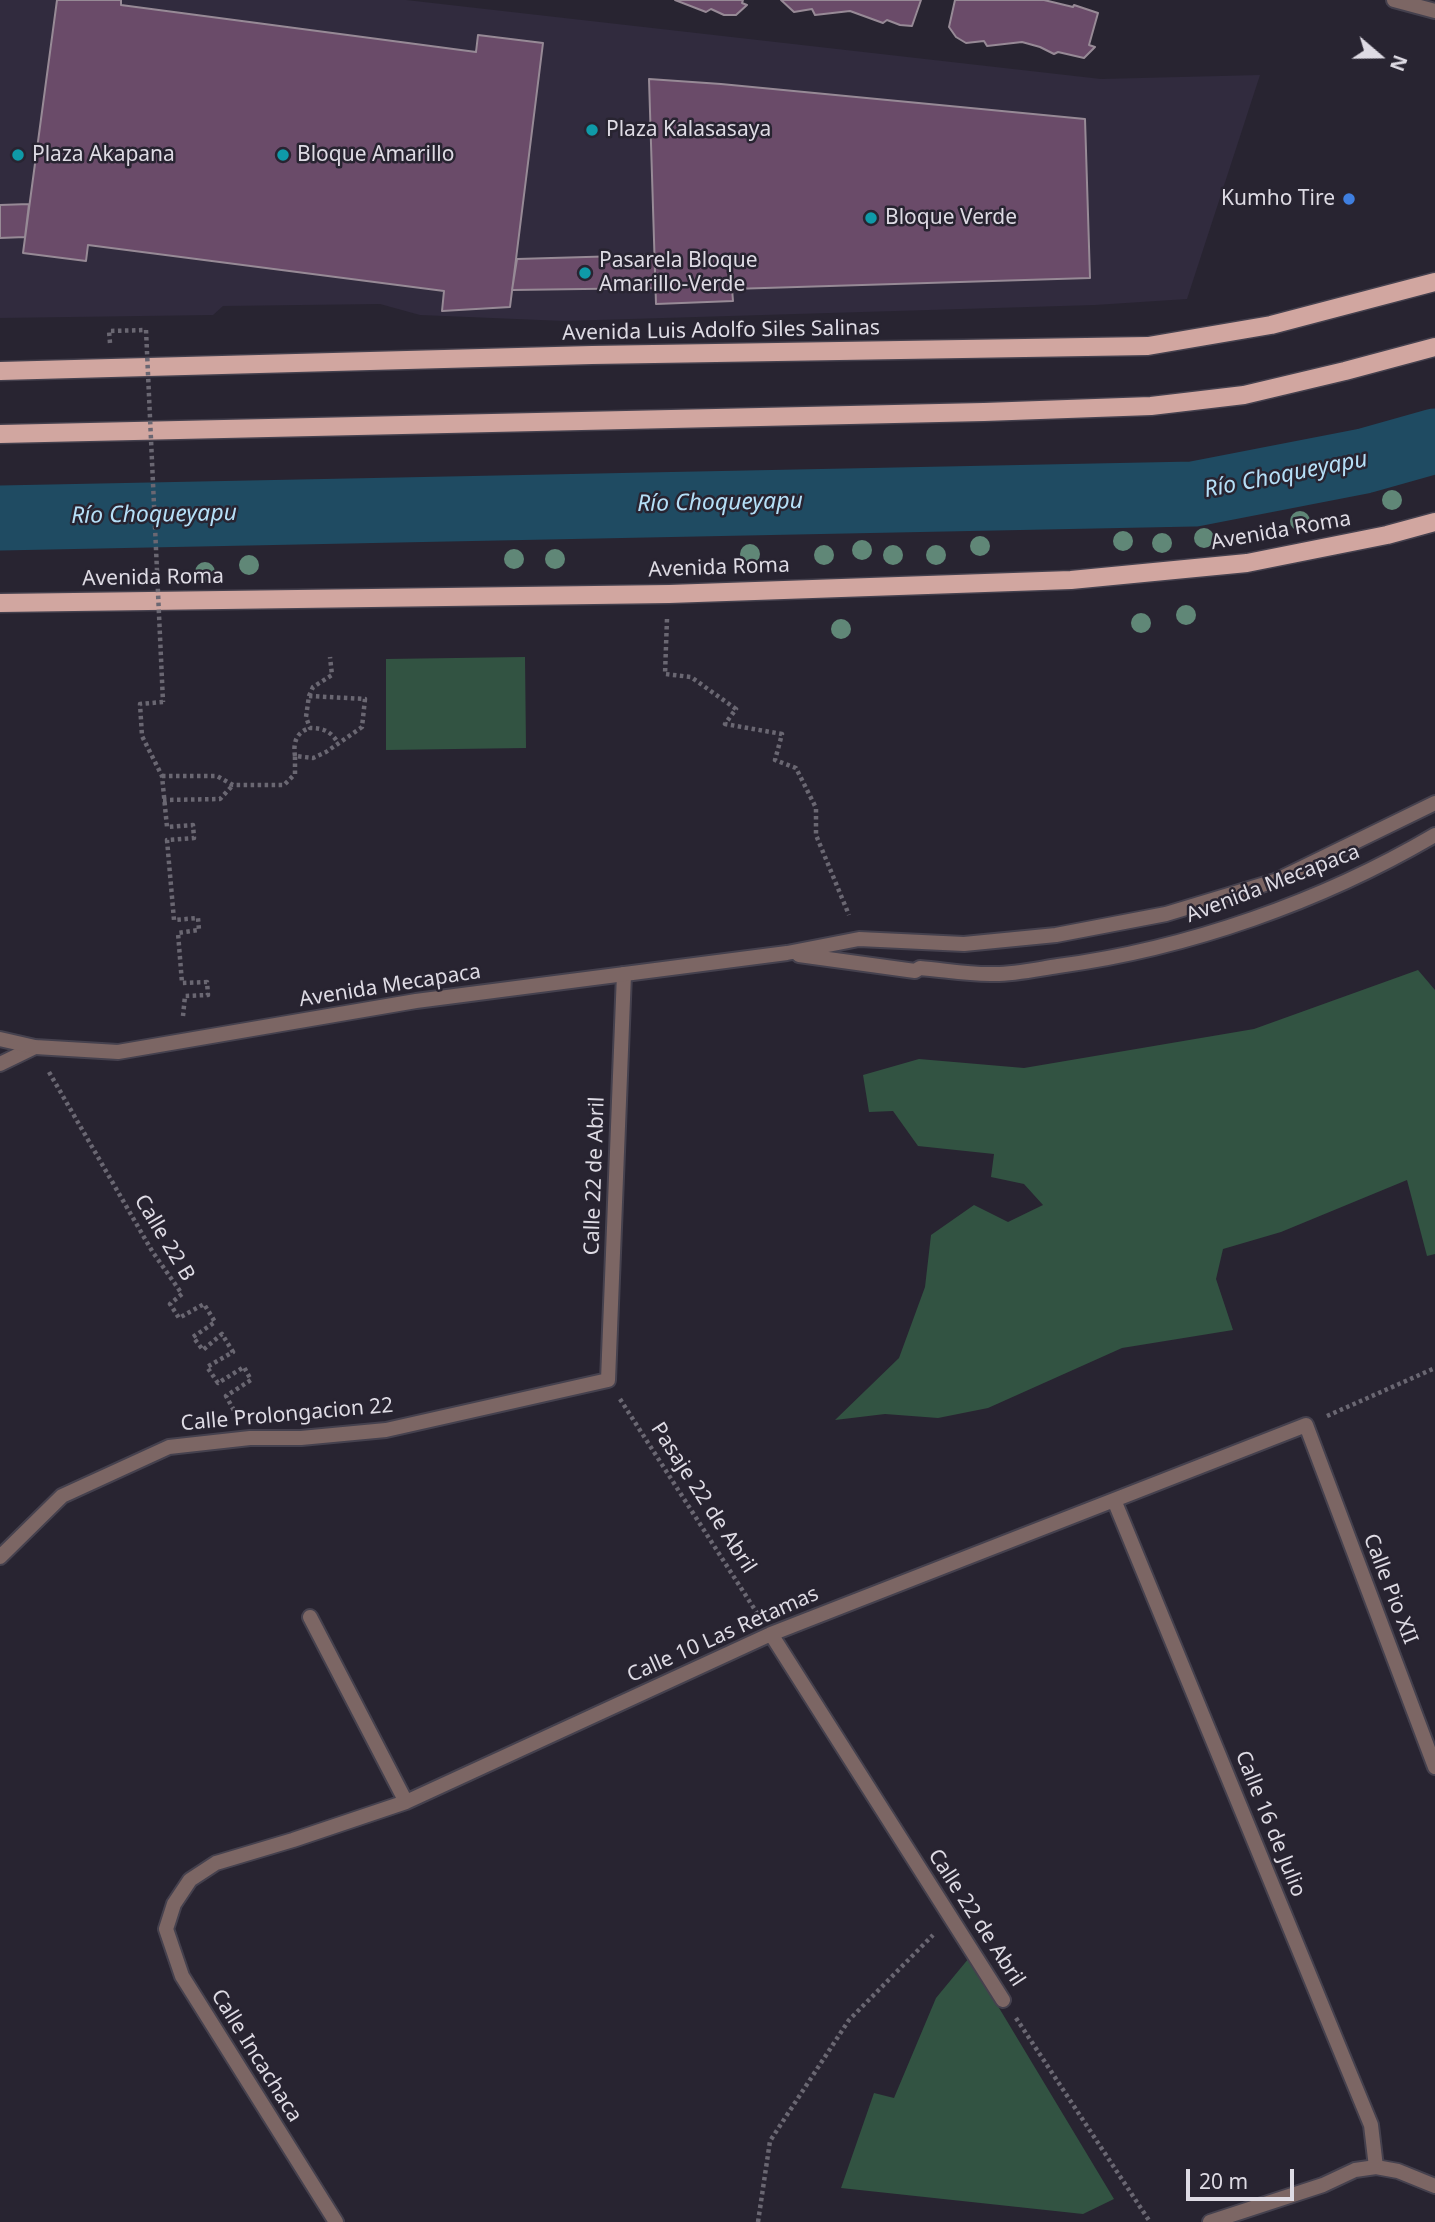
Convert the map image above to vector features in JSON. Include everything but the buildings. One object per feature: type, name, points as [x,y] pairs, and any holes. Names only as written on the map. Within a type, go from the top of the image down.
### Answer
[{"type":"main road","name":"Avenida Luis Adolfo Siles Salinas","points":[[0,371],[606,355],[1148,346],[1271,325],[1435,282]]},
{"type":"main road","points":[[0,434],[1151,406],[1244,395],[1435,346]]},
{"type":"main road","name":"Avenida Roma","points":[[0,603],[669,594],[1084,579],[1247,563],[1387,535],[1435,522]]},
{"type":"street","points":[[1394,0],[1435,11]]},
{"type":"street","name":"Avenida Mecapaca","points":[[0,1039],[35,1046],[118,1052],[416,1001],[787,953],[859,939],[964,944],[1056,935],[1166,914],[1275,881],[1435,803]]},
{"type":"street","name":"Avenida Mecapaca","points":[[787,953],[915,971],[920,968],[996,975],[1093,961],[1209,934],[1386,864],[1435,835]]},
{"type":"street","name":"Calle 22 de Abril","points":[[608,1380],[624,974]]},
{"type":"street","points":[[0,1064],[35,1046]]},
{"type":"street","name":"Calle Prolongacion 22","points":[[0,1557],[62,1496],[169,1447],[250,1438],[301,1438],[386,1430],[608,1380]]},
{"type":"street","name":"Calle 10 Las Retamas","points":[[174,1904],[190,1880],[216,1863],[406,1802],[771,1634],[1306,1425]]},
{"type":"street","name":"Calle Pio XII","points":[[1306,1425],[1435,1767]]},
{"type":"street","name":"Calle 16 de Julio","points":[[1114,1500],[1371,2125],[1376,2167]]},
{"type":"street","points":[[310,1617],[406,1802]]},
{"type":"street","name":"Calle 22 de Abril","points":[[771,1634],[1003,2000]]},
{"type":"street","name":"Calle Incachaca","points":[[174,1904],[166,1929],[181,1976],[336,2222]]},
{"type":"street","points":[[1210,2222],[1323,2185],[1355,2170],[1376,2167],[1398,2171],[1435,2186]]},
{"type":"path","points":[[109,331],[146,330],[163,702],[140,704],[142,736],[162,776],[167,827],[193,825],[194,838],[167,840],[172,907],[174,920],[198,919],[199,930],[178,933],[183,983],[207,982],[208,995],[185,996],[181,1042]]},
{"type":"path","points":[[669,594],[665,674],[691,677],[736,709],[725,724],[782,734],[775,760],[796,768],[816,808],[816,835],[859,939]]},
{"type":"path","points":[[310,728],[306,718],[309,696],[313,687],[331,674],[330,657]]},
{"type":"path","points":[[295,756],[313,758],[362,727],[365,699],[309,696]]},
{"type":"path","points":[[162,776],[217,776],[233,785],[284,785],[295,775],[294,747],[302,730],[327,730],[334,735],[338,743]]},
{"type":"path","points":[[163,800],[220,799],[233,785]]},
{"type":"path","name":"Calle 22 B","points":[[35,1046],[152,1251],[183,1294],[170,1304],[174,1311],[179,1318],[204,1304],[215,1322],[193,1337],[203,1350],[222,1334],[233,1352],[207,1367],[218,1383],[244,1367],[251,1380],[226,1396],[250,1438]]},
{"type":"path","points":[[1306,1425],[1435,1368]]},
{"type":"path","name":"Pasaje 22 de Abril","points":[[608,1380],[771,1634]]},
{"type":"path","points":[[758,2222],[770,2141],[849,2020],[950,1917]]},
{"type":"path","name":"Calle 22 de Abril","points":[[1003,2000],[1150,2222]]},
{"type":"shaded area","points":[[0,0],[406,0],[1101,79],[1260,75],[1187,299],[1095,305],[564,321],[420,315],[380,304],[223,306],[213,315],[0,318]]},
{"type":"green space","points":[[525,657],[526,748],[386,750],[386,659]]},
{"type":"green space","points":[[1418,970],[1435,990],[1435,1254],[1427,1256],[1407,1180],[1281,1232],[1223,1249],[1216,1279],[1233,1330],[1122,1348],[988,1408],[938,1418],[885,1414],[835,1420],[899,1358],[925,1287],[931,1235],[974,1205],[1008,1222],[1043,1205],[1024,1184],[991,1177],[994,1154],[918,1146],[893,1111],[869,1112],[863,1075],[919,1059],[1024,1068],[1254,1029]]},
{"type":"green space","points":[[969,1958],[1114,2199],[1083,2214],[841,2188],[874,2093],[894,2098],[936,1998]]},
{"type":"waterway","name":"Río Choqueyapu","points":[[0,518],[1194,494],[1364,461],[1435,441]]},
{"type":"place","name":"Plaza Kalasasaya","points":[[592,130]]},
{"type":"place","name":"Plaza Akapana","points":[[18,155]]},
{"type":"place","name":"Bloque Amarillo","points":[[283,155]]},
{"type":"place","name":"Kumho Tire","points":[[1349,199]]},
{"type":"place","name":"Bloque Verde","points":[[871,218]]},
{"type":"place","name":"Pasarela Bloque Amarillo-Verde","points":[[585,273]]}]
